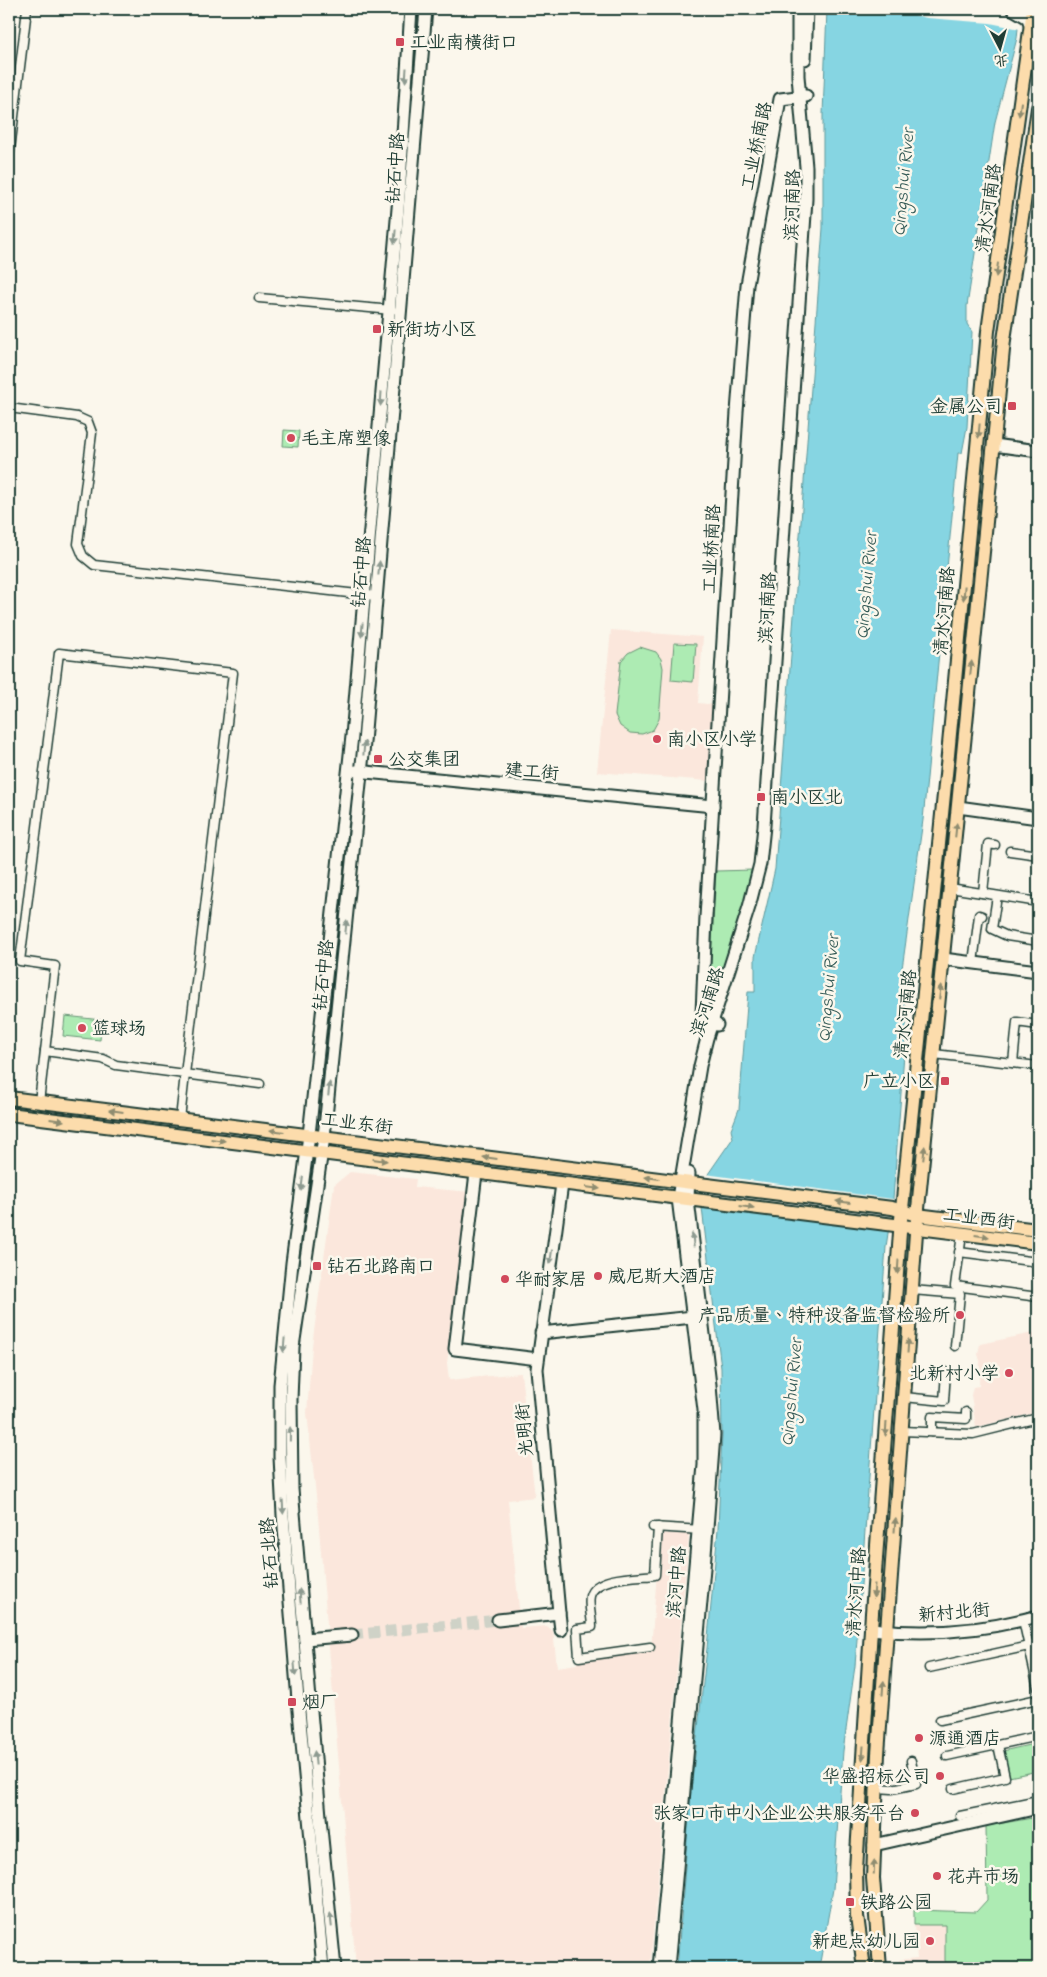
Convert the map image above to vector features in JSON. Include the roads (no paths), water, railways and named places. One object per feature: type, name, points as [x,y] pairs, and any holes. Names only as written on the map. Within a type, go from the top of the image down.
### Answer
[{"type":"main road","name":"钻石中路","points":[[395,310],[411,9]]},
{"type":"main road","name":"钻石中路","points":[[324,1137],[362,772],[371,596],[395,310],[426,9]]},
{"type":"main road","name":"滨河南路","points":[[798,9],[798,76],[804,96]]},
{"type":"main road","name":"滨河南路","points":[[688,1200],[706,1067],[715,1024],[760,864],[764,826],[806,199],[804,96],[807,9]]},
{"type":"main road","points":[[1015,9],[1035,11]]},
{"type":"main road","points":[[1015,9],[1028,18],[1031,30]]},
{"type":"main road","name":"清水河南路","points":[[898,1212],[988,332],[1035,11]]},
{"type":"main road","name":"工业桥南路","points":[[715,1024],[702,1012],[706,917],[737,412],[747,285],[780,99],[804,96]]},
{"type":"main road","name":"清水河南路","points":[[917,1221],[1005,332],[1038,108]]},
{"type":"main road","points":[[994,445],[1038,451]]},
{"type":"main road","name":"钻石中路","points":[[309,1135],[349,770],[371,596]]},
{"type":"main road","name":"建工街","points":[[349,770],[713,806]]},
{"type":"main road","points":[[958,808],[1038,818]]},
{"type":"main road","points":[[943,959],[1038,971]]},
{"type":"main road","name":"工业东街","points":[[9,1098],[689,1182],[898,1212]]},
{"type":"main road","name":"工业东街","points":[[9,1114],[688,1200],[898,1212]]},
{"type":"main road","name":"钻石北路","points":[[309,1135],[292,1263],[281,1376],[280,1457],[298,1700],[323,1968]]},
{"type":"main road","name":"钻石北路","points":[[324,1137],[293,1348],[291,1482],[304,1640],[336,1968]]},
{"type":"main road","points":[[476,1173],[454,1349],[538,1359]]},
{"type":"main road","name":"光明街","points":[[561,1630],[537,1369],[562,1184]]},
{"type":"main road","points":[[920,1189],[928,1208],[943,1218]]},
{"type":"main road","name":"滨河中路","points":[[668,1968],[702,1530],[704,1465],[704,1418],[693,1317],[688,1200]]},
{"type":"main road","name":"滨河中路","points":[[659,1968],[714,1414],[688,1200]]},
{"type":"main road","points":[[898,1212],[917,1221]]},
{"type":"main road","points":[[898,1212],[917,1221]]},
{"type":"main road","name":"清水河中路","points":[[864,1968],[857,1916],[856,1870],[871,1629],[900,1237],[898,1232],[898,1212]]},
{"type":"main road","name":"工业西街","points":[[917,1221],[943,1218],[1038,1230]]},
{"type":"main road","name":"清水河中路","points":[[880,1968],[873,1878],[874,1845],[887,1631],[917,1221]]},
{"type":"main road","name":"工业西街","points":[[917,1221],[944,1232],[1038,1244]]},
{"type":"main road","points":[[915,1247],[919,1240],[926,1235],[944,1232]]},
{"type":"main road","points":[[541,1333],[693,1317]]},
{"type":"main road","points":[[498,1620],[559,1613]]},
{"type":"main road","name":"新村北街","points":[[871,1629],[917,1633],[947,1632],[982,1629],[1038,1616]]},
{"type":"main road","points":[[304,1640],[352,1635]]},
{"type":"main road","points":[[874,1845],[1038,1808]]},
{"type":"street","points":[[9,158],[28,9]]},
{"type":"street","points":[[259,298],[395,310]]},
{"type":"street","points":[[9,408],[77,417],[88,422],[92,433],[78,544],[82,556],[94,565],[371,596]]},
{"type":"street","points":[[40,1102],[56,966],[20,961],[60,653],[233,673],[180,1119]]},
{"type":"street","points":[[983,893],[988,844],[995,845]]},
{"type":"street","points":[[1010,851],[1038,856]]},
{"type":"street","points":[[950,888],[1038,902]]},
{"type":"street","points":[[997,896],[992,929],[1007,936],[1038,941]]},
{"type":"street","points":[[973,963],[979,915],[982,916]]},
{"type":"street","points":[[1013,1063],[1017,1022],[1038,1024]]},
{"type":"street","points":[[46,1051],[103,1059],[116,1065],[260,1084]]},
{"type":"street","points":[[934,1054],[1038,1066]]},
{"type":"street","points":[[962,1234],[955,1286],[1038,1296]]},
{"type":"street","points":[[959,1252],[1038,1262]]},
{"type":"street","points":[[912,1290],[960,1294],[956,1346]]},
{"type":"street","points":[[904,1398],[944,1401],[946,1372]]},
{"type":"street","points":[[932,1432],[932,1417],[966,1419],[966,1412]]},
{"type":"street","points":[[902,1431],[973,1434],[1038,1418]]},
{"type":"street","points":[[561,1630],[592,1627],[590,1597],[593,1590],[601,1584],[608,1580],[654,1574],[656,1527],[702,1530]]},
{"type":"street","points":[[1023,1620],[1038,1686]]},
{"type":"street","points":[[577,1629],[579,1657],[650,1647]]},
{"type":"street","points":[[929,1668],[1038,1644]]},
{"type":"street","points":[[940,1720],[1038,1700]]},
{"type":"street","points":[[947,1756],[1038,1736]]},
{"type":"street","points":[[953,1789],[1005,1777],[998,1745]]},
{"type":"street","points":[[877,1788],[892,1789],[916,1784],[911,1761]]},
{"type":"street","points":[[960,1816],[1038,1800]]},
{"type":"water","name":"Qingshui River","points":[[827,9],[1020,9],[1017,38],[995,122],[967,306],[967,324],[972,332],[967,427],[962,453],[958,453],[923,820],[900,983],[907,1014],[893,1199],[886,1247],[855,1666],[843,1751],[833,1889],[819,1968],[677,1968],[691,1790],[718,1529],[722,1434],[721,1368],[702,1208],[706,1177],[733,1138],[731,1130],[739,1109],[748,992],[755,992],[755,957],[775,869],[823,228],[823,114]]},
{"type":"tunnel","points":[[352,1635],[498,1620]]},
{"type":"place","name":"工业南横街口","points":[[400,42]]},
{"type":"place","name":"新街坊小区","points":[[377,329]]},
{"type":"place","name":"金属公司","points":[[1012,406]]},
{"type":"place","name":"毛主席塑像","points":[[291,438]]},
{"type":"place","name":"南小区小学","points":[[657,739]]},
{"type":"place","name":"公交集团","points":[[378,759]]},
{"type":"place","name":"南小区北","points":[[761,797]]},
{"type":"place","name":"篮球场","points":[[82,1028]]},
{"type":"place","name":"广立小区","points":[[945,1081]]},
{"type":"place","name":"钻石北路南口","points":[[317,1266]]},
{"type":"place","name":"威尼斯大酒店","points":[[598,1276]]},
{"type":"place","name":"华耐家居","points":[[505,1279]]},
{"type":"place","name":"产品质量、特种设备监督检验所","points":[[960,1315]]},
{"type":"place","name":"北新村小学","points":[[1009,1373]]},
{"type":"place","name":"烟厂","points":[[292,1702]]},
{"type":"place","name":"源通酒店","points":[[919,1738]]},
{"type":"place","name":"华盛招标公司","points":[[940,1776]]},
{"type":"place","name":"张家口市中小企业公共服务平台","points":[[915,1813]]},
{"type":"place","name":"花卉市场","points":[[937,1876]]},
{"type":"place","name":"铁路公园","points":[[850,1902]]},
{"type":"place","name":"新起点幼儿园","points":[[930,1941]]}]
